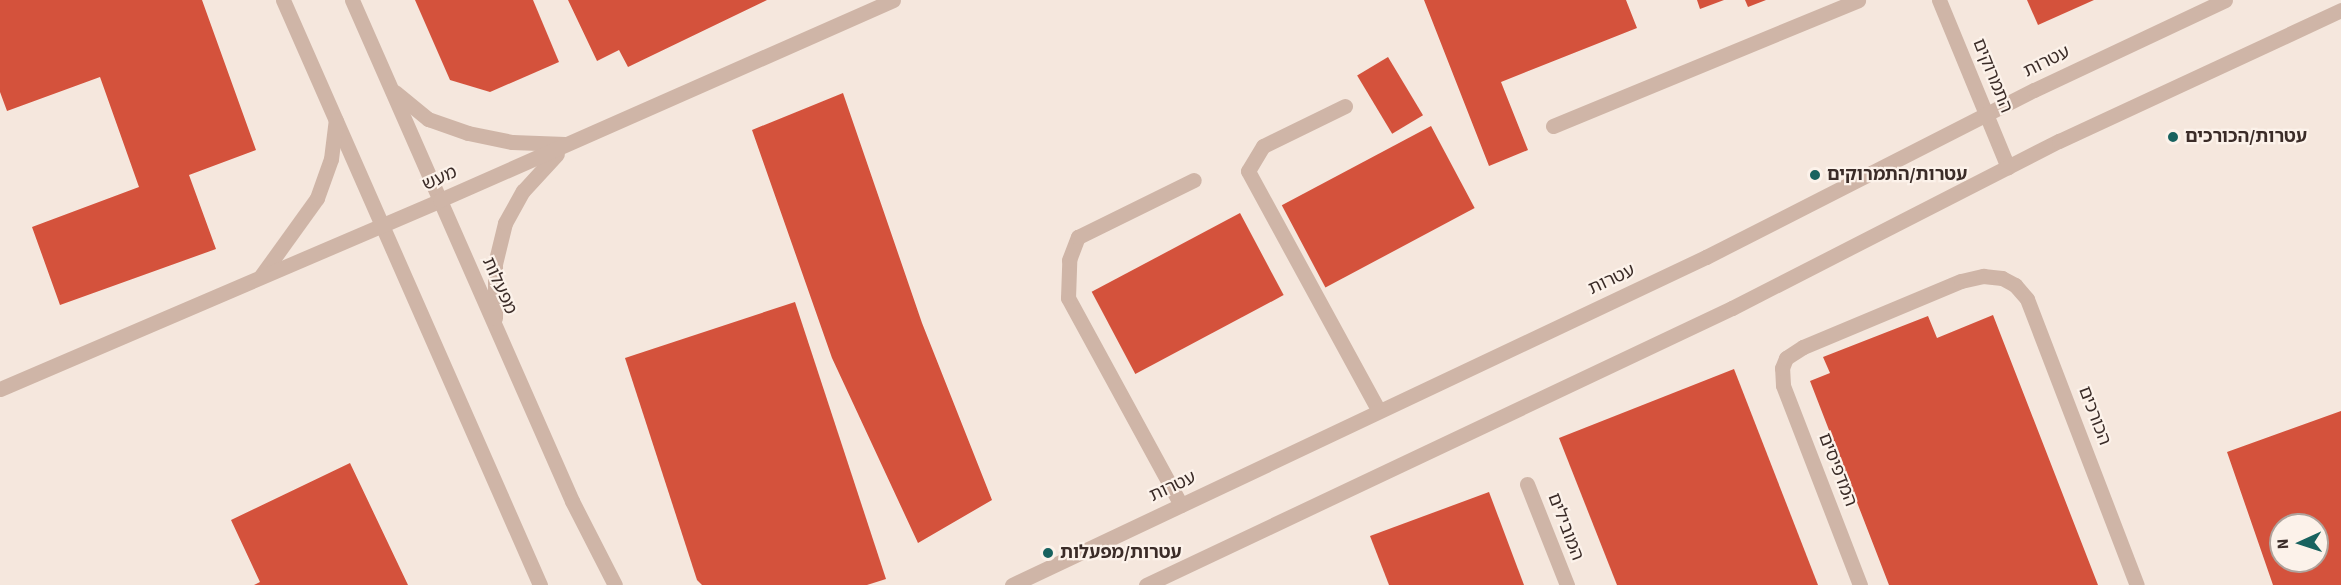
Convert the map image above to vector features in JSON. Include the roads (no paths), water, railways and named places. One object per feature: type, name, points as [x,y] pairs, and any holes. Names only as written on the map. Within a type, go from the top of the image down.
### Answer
[{"type":"street","points":[[283,0],[540,585]]},
{"type":"street","name":"מפעלות","points":[[352,0],[572,501],[615,585]]},
{"type":"street","name":"מעש","points":[[0,389],[440,200],[893,0]]},
{"type":"street","points":[[1553,126],[1858,0]]},
{"type":"street","name":"התמרוקים","points":[[1940,0],[2008,167]]},
{"type":"street","name":"עטרות","points":[[1012,585],[1706,257],[1986,114],[2225,0]]},
{"type":"street","points":[[1146,585],[1732,308],[2008,167],[2341,10]]},
{"type":"street","points":[[392,90],[428,119],[468,133],[512,142],[568,144]]},
{"type":"street","points":[[1345,106],[1263,146],[1248,171],[1379,411]]},
{"type":"street","points":[[260,278],[317,198],[331,159],[336,120]]},
{"type":"street","points":[[497,330],[494,304],[495,264],[506,223],[523,191],[544,165],[568,144]]},
{"type":"street","points":[[1181,505],[1068,298],[1069,260],[1078,237],[1194,180]]},
{"type":"street","name":"הכורכים","points":[[1782,368],[1786,358],[1794,352],[1961,281],[1983,276],[1995,277],[2015,285],[2028,299],[2137,585]]},
{"type":"street","name":"המדפיסים","points":[[1782,368],[1783,385],[1860,585]]},
{"type":"street","name":"המובילים","points":[[1527,484],[1567,585]]},
{"type":"place","name":"עטרות/הכורכים","points":[[2173,137]]},
{"type":"place","name":"עטרות/התמרוקים","points":[[1815,175]]},
{"type":"place","name":"עטרות/מפעלות","points":[[1048,553]]}]
